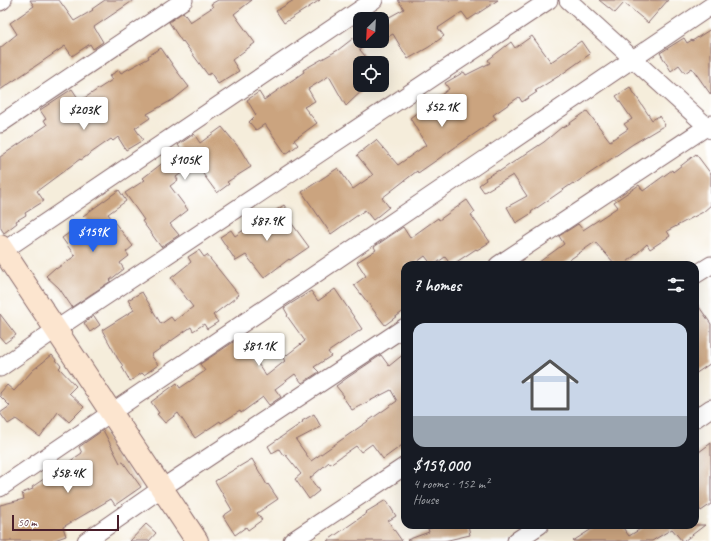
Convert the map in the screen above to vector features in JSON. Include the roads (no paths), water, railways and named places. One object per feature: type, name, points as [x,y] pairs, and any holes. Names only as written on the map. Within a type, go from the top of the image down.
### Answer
[{"type":"street","points":[[0,124],[184,0]]},
{"type":"street","points":[[197,541],[1,250],[374,0]]},
{"type":"street","points":[[0,368],[549,0]]},
{"type":"street","points":[[504,261],[710,127],[568,0]]},
{"type":"street","points":[[0,488],[711,6]]},
{"type":"street","points":[[699,272],[711,265]]},
{"type":"street","points":[[86,541],[162,488],[401,330]]},
{"type":"street","points":[[699,416],[711,408]]},
{"type":"street","points":[[292,541],[401,469]]},
{"type":"street","points":[[516,541],[534,529]]}]
